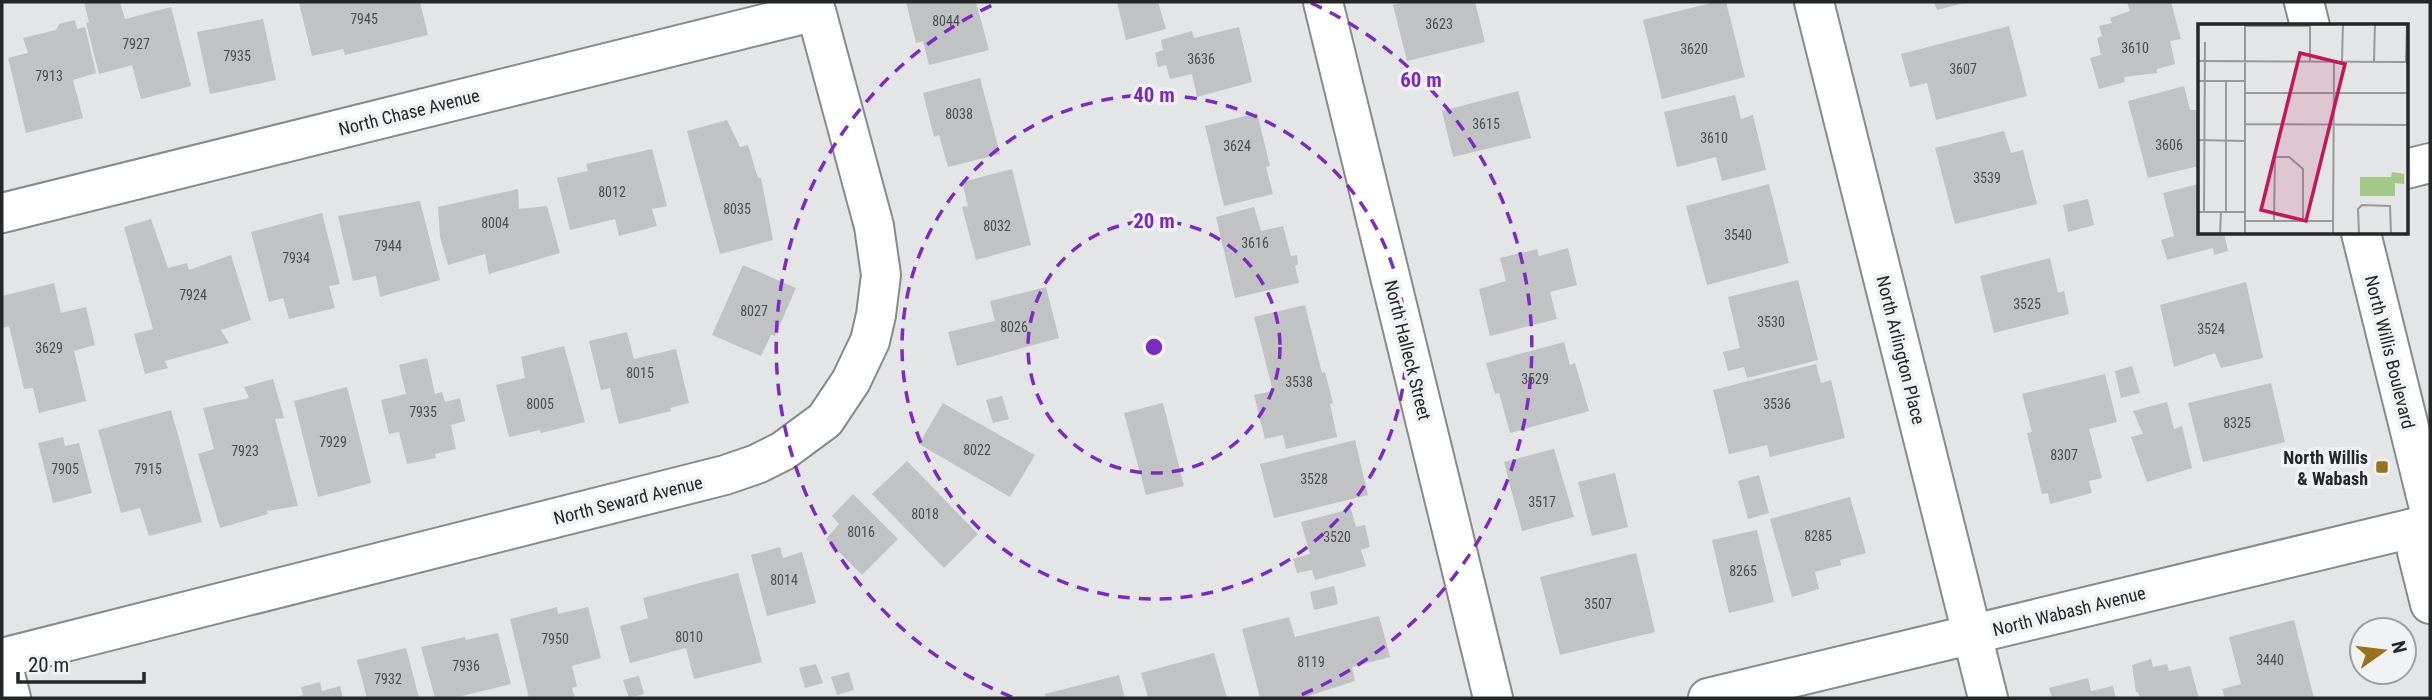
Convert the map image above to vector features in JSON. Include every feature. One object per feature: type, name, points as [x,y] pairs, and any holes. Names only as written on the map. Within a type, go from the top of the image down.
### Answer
[{"type":"street","name":"North Halleck Street","points":[[1323,2],[1493,698]]},
{"type":"street","name":"North Arlington Place","points":[[1814,2],[1988,698]]},
{"type":"street","points":[[2304,2],[2310,24]]},
{"type":"street","name":"North Chase Avenue","points":[[2,213],[816,11]]},
{"type":"street","name":"North Seward Avenue","points":[[2,660],[725,475],[783,451],[825,421],[852,382],[870,341],[881,275],[874,226],[816,11]]},
{"type":"street","points":[[2408,168],[2430,163]]},
{"type":"street","name":"North Willis Boulevard","points":[[2361,234],[2430,512]]},
{"type":"street","name":"North Wabash Avenue","points":[[1708,698],[2430,526]]},
{"type":"street","points":[[2430,526],[2417,552],[2430,604]]},
{"type":"street","points":[[2,660],[11,698]]},
{"type":"building","points":[[84,2],[120,2],[125,19],[171,7],[191,86],[141,99],[132,65],[99,74],[86,23],[89,22]]},
{"type":"building","points":[[420,2],[428,35],[345,55],[343,49],[312,56],[299,3]]},
{"type":"building","points":[[906,2],[976,2],[989,50],[929,65],[923,41],[916,43]]},
{"type":"building","points":[[1117,2],[1158,2],[1166,29],[1126,40]]},
{"type":"building","points":[[1404,2],[1475,2],[1485,42],[1407,61],[1393,5]]},
{"type":"building","points":[[1715,2],[1726,2],[1745,77],[1662,99],[1643,20]]},
{"type":"building","points":[[1934,2],[1964,2],[1964,3],[1937,10]]},
{"type":"building","points":[[2127,2],[2171,2],[2181,39],[2170,41],[2175,64],[2157,69],[2157,73],[2124,77],[2125,82],[2099,89],[2090,58],[2101,55],[2097,38],[2102,36],[2099,26],[2112,23],[2110,18],[2130,11]]},
{"type":"building","points":[[263,19],[276,80],[210,94],[197,32]]},
{"type":"building","points":[[75,20],[77,29],[85,27],[96,73],[73,80],[83,118],[26,133],[8,58],[28,53],[23,38],[56,30],[59,24]]},
{"type":"building","points":[[2009,26],[2027,96],[1936,120],[1927,83],[1910,87],[1901,54]]},
{"type":"building","points":[[1239,27],[1252,82],[1197,97],[1192,74],[1170,79],[1166,65],[1158,67],[1155,53],[1163,50],[1161,40],[1192,31],[1194,38]]},
{"type":"building","points":[[980,78],[1000,154],[948,167],[939,135],[934,137],[923,93]]},
{"type":"building","points":[[2184,86],[2190,110],[2196,110],[2198,120],[2198,166],[2148,178],[2128,101]]},
{"type":"building","points":[[1518,91],[1531,138],[1453,157],[1442,111]]},
{"type":"building","points":[[1735,95],[1741,119],[1753,115],[1766,170],[1722,181],[1716,157],[1677,167],[1664,112]]},
{"type":"building","points":[[1257,113],[1270,166],[1266,167],[1273,194],[1224,206],[1205,126]]},
{"type":"building","points":[[727,120],[740,147],[748,145],[758,178],[761,178],[773,240],[720,254],[687,131]]},
{"type":"building","points":[[2004,131],[2011,153],[2023,150],[2037,204],[1955,224],[1935,148]]},
{"type":"building","points":[[652,149],[667,206],[652,209],[657,226],[619,236],[615,219],[570,230],[557,178],[588,171],[586,164]]},
{"type":"building","points":[[1012,169],[1031,245],[976,260],[962,207],[968,206],[962,182]]},
{"type":"building","points":[[1769,184],[1789,263],[1707,285],[1686,206]]},
{"type":"building","points":[[2198,184],[2198,234],[2224,234],[2228,251],[2214,255],[2213,248],[2167,260],[2161,240],[2174,236],[2163,193]]},
{"type":"building","points":[[518,189],[519,209],[547,206],[560,253],[489,274],[485,254],[448,265],[440,237],[438,207]]},
{"type":"building","points":[[2088,199],[2094,225],[2068,232],[2063,205]]},
{"type":"building","points":[[420,201],[440,280],[380,297],[376,276],[353,281],[338,216]]},
{"type":"building","points":[[1254,207],[1261,231],[1283,226],[1291,256],[1297,255],[1298,264],[1295,266],[1299,283],[1235,298],[1216,217]]},
{"type":"building","points":[[322,213],[340,284],[329,286],[335,308],[289,319],[283,298],[269,302],[251,232]]},
{"type":"building","points":[[151,219],[168,268],[187,263],[189,270],[231,255],[251,320],[221,330],[229,343],[165,361],[168,368],[145,374],[134,334],[153,329],[124,227]]},
{"type":"building","points":[[1568,248],[1577,285],[1550,292],[1557,319],[1490,336],[1479,289],[1506,281],[1500,258],[1537,249],[1539,256]]},
{"type":"building","points":[[2050,258],[2058,293],[2064,291],[2069,314],[1994,333],[1980,276]]},
{"type":"building","points":[[743,265],[796,288],[775,336],[771,335],[761,356],[712,335]]},
{"type":"building","points":[[1798,280],[1818,360],[1747,378],[1744,367],[1728,371],[1723,352],[1740,348],[1728,297]]},
{"type":"building","points":[[2246,282],[2263,358],[2221,368],[2215,353],[2174,367],[2160,305]]},
{"type":"building","points":[[54,283],[61,313],[86,307],[95,345],[74,351],[86,401],[39,413],[33,388],[24,389],[9,326],[2,328],[2,296]]},
{"type":"building","points":[[1046,287],[1059,338],[957,366],[948,332],[995,321],[990,301]]},
{"type":"building","points":[[1305,305],[1322,373],[1325,372],[1333,403],[1330,404],[1337,437],[1286,449],[1283,435],[1265,439],[1254,395],[1273,391],[1254,317]]},
{"type":"building","points":[[627,332],[634,359],[676,349],[689,403],[670,408],[671,411],[619,424],[610,388],[601,390],[589,341]]},
{"type":"building","points":[[1564,342],[1570,365],[1575,363],[1589,411],[1510,433],[1499,393],[1495,394],[1486,363]]},
{"type":"building","points":[[564,346],[585,422],[541,433],[540,430],[509,437],[496,385],[525,378],[521,357]]},
{"type":"building","points":[[427,358],[435,394],[442,392],[445,402],[460,398],[465,421],[451,425],[456,449],[435,454],[436,458],[407,464],[399,432],[389,434],[381,400],[406,394],[399,365]]},
{"type":"building","points":[[1816,364],[1821,383],[1831,380],[1845,438],[1770,457],[1767,445],[1729,454],[1713,390]]},
{"type":"building","points":[[2132,366],[2140,393],[2121,398],[2115,371]]},
{"type":"building","points":[[2105,374],[2117,422],[2089,429],[2102,478],[2089,481],[2092,493],[2050,504],[2048,493],[2042,494],[2027,433],[2032,432],[2022,394]]},
{"type":"building","points":[[273,379],[284,418],[275,419],[298,506],[267,511],[268,514],[220,528],[198,454],[214,449],[203,408],[249,398],[244,387]]},
{"type":"building","points":[[2271,383],[2285,442],[2203,462],[2188,403]]},
{"type":"building","points":[[347,387],[371,483],[318,497],[294,401]]},
{"type":"building","points":[[1002,396],[1009,419],[993,423],[986,400]]},
{"type":"building","points":[[2167,402],[2174,429],[2182,426],[2192,468],[2147,482],[2131,437],[2143,434],[2133,411]]},
{"type":"building","points":[[943,403],[1035,455],[1010,497],[919,444]]},
{"type":"building","points":[[1163,403],[1184,486],[1146,495],[1124,413]]},
{"type":"building","points":[[171,410],[202,522],[149,536],[140,508],[121,513],[98,430]]},
{"type":"building","points":[[63,437],[65,446],[79,443],[92,493],[53,503],[38,443]]},
{"type":"building","points":[[1355,440],[1368,495],[1274,518],[1260,464]]},
{"type":"building","points":[[1554,449],[1574,517],[1522,531],[1504,462]]},
{"type":"building","points":[[907,461],[978,534],[944,568],[872,494]]},
{"type":"building","points":[[1615,473],[1628,527],[1592,536],[1578,482]]},
{"type":"building","points":[[1759,475],[1769,513],[1748,519],[1738,481]]},
{"type":"building","points":[[853,494],[898,539],[862,575],[826,539],[839,524],[832,516]]},
{"type":"building","points":[[1850,497],[1866,553],[1840,560],[1841,565],[1815,572],[1819,589],[1792,597],[1770,519]]},
{"type":"building","points":[[1351,509],[1356,527],[1365,525],[1370,547],[1361,550],[1366,566],[1315,580],[1312,570],[1297,573],[1293,559],[1310,554],[1301,522]]},
{"type":"building","points":[[1757,530],[1774,602],[1729,613],[1712,540]]},
{"type":"building","points":[[780,547],[783,558],[802,552],[816,603],[767,616],[751,555]]},
{"type":"building","points":[[1636,553],[1655,632],[1560,655],[1540,577]]},
{"type":"building","points":[[738,573],[762,662],[694,679],[686,648],[630,663],[620,626],[648,618],[643,598]]},
{"type":"building","points":[[1334,586],[1338,604],[1314,610],[1310,592]]},
{"type":"building","points":[[557,607],[558,614],[588,607],[601,658],[572,666],[577,686],[572,688],[575,698],[529,698],[510,619]]},
{"type":"building","points":[[1379,616],[1390,657],[1352,667],[1355,681],[1302,698],[1260,698],[1242,629],[1289,617],[1295,637]]},
{"type":"building","points":[[2294,620],[2314,698],[2225,698],[2222,689],[2241,684],[2229,637]]},
{"type":"building","points":[[498,633],[511,684],[454,698],[435,698],[421,647]]},
{"type":"building","points":[[406,648],[419,698],[367,698],[357,660]]},
{"type":"building","points":[[1214,653],[1227,698],[1148,698],[1141,673]]},
{"type":"building","points":[[2151,659],[2153,667],[2167,664],[2169,671],[2190,666],[2199,698],[2140,698],[2136,692],[2132,665]]},
{"type":"building","points":[[816,664],[823,683],[805,688],[799,668]]},
{"type":"building","points":[[849,672],[854,690],[837,695],[831,677]]},
{"type":"building","points":[[1119,675],[1125,698],[1046,698],[1045,694]]},
{"type":"building","points":[[639,676],[644,694],[629,698],[623,680]]},
{"type":"building","points":[[2088,678],[2091,691],[2113,686],[2116,698],[2052,698],[2049,688]]},
{"type":"building","points":[[320,682],[322,691],[340,686],[343,698],[295,698],[303,695],[301,687]]},
{"type":"place","name":"North Willis & Wabash","points":[[2382,467]]}]
